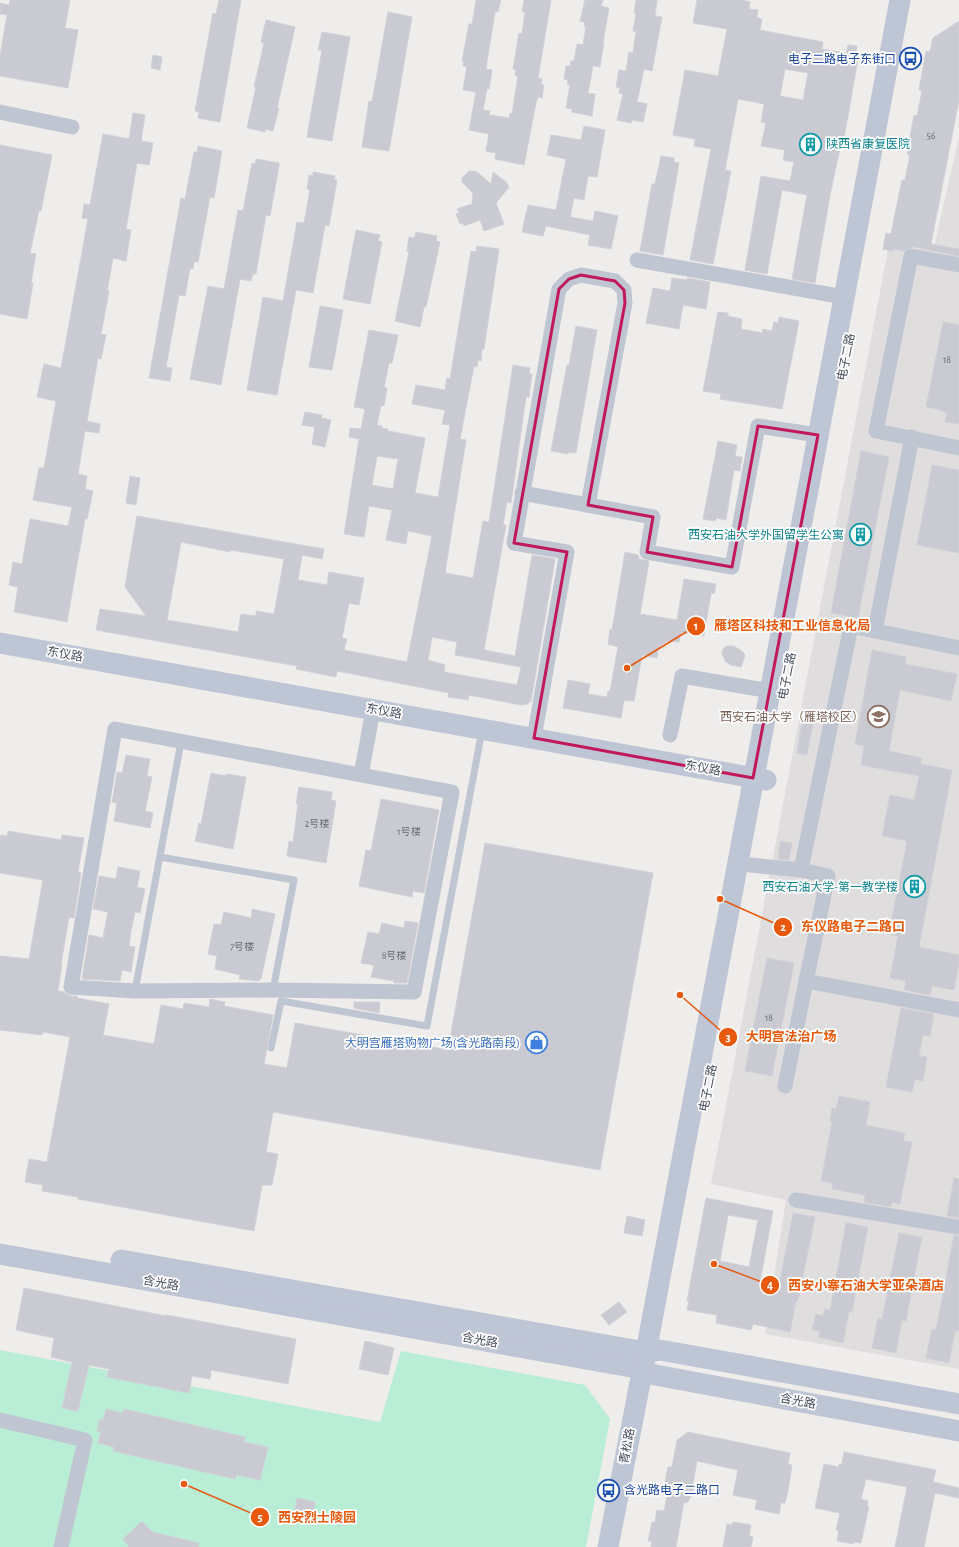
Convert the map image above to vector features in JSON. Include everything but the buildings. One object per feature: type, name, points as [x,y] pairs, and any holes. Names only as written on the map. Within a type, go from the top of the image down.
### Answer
[{"type":"main road","name":"电子二路","points":[[651,1361],[750,865],[770,691],[900,0]]},
{"type":"main road","name":"电子二路","points":[[651,1361],[759,784],[913,0]]},
{"type":"main road","name":"东仪路","points":[[0,643],[534,738],[759,784]]},
{"type":"main road","name":"东仪路","points":[[0,655],[480,741],[759,784]]},
{"type":"main road","name":"含光路","points":[[0,1240],[651,1361],[959,1431]]},
{"type":"main road","name":"含光路","points":[[0,1254],[651,1361],[959,1404]]},
{"type":"main road","name":"青松路","points":[[608,1547],[651,1361]]},
{"type":"main road","name":"青松路","points":[[623,1547],[651,1361]]},
{"type":"street","points":[[0,112],[72,127]]},
{"type":"street","points":[[959,265],[911,256],[876,431],[959,448]]},
{"type":"street","points":[[637,260],[844,297]]},
{"type":"street","points":[[534,738],[567,552],[514,543],[559,289],[569,279],[581,275],[615,281],[624,290],[625,303],[588,505]]},
{"type":"street","points":[[522,493],[653,517],[647,552],[732,567],[758,426],[818,435]]},
{"type":"street","points":[[875,631],[912,438]]},
{"type":"street","points":[[801,870],[850,626],[959,648]]},
{"type":"street","points":[[670,735],[682,676],[770,691]]},
{"type":"street","points":[[361,775],[370,721]]},
{"type":"street","points":[[115,729],[361,775],[452,792],[414,992],[273,990],[135,991],[71,987],[115,729]]},
{"type":"street","points":[[750,865],[801,870],[828,876],[785,1086]]},
{"type":"street","points":[[806,981],[959,1010]]},
{"type":"street","points":[[796,1200],[959,1226]]},
{"type":"street","points":[[0,1420],[85,1440],[61,1547]]},
{"type":"lane","points":[[272,1048],[281,1001],[427,1026],[480,741]]},
{"type":"lane","points":[[135,991],[180,742]]},
{"type":"lane","points":[[160,856],[294,880],[273,990]]},
{"type":"highlighted area","points":[[581,275],[615,281],[624,290],[625,303],[588,505],[653,517],[647,552],[732,567],[758,426],[818,435],[753,778],[534,738],[567,552],[514,543],[559,289],[569,279]]},
{"type":"shaded area","name":"西安石油大学（雁塔校区）","points":[[959,137],[959,1369],[765,1334],[786,1200],[711,1184],[889,244],[933,251]]},
{"type":"green space","points":[[0,1350],[380,1422],[401,1351],[585,1385],[610,1419],[586,1547],[0,1547]]},
{"type":"place","name":"电子二路电子东街口","points":[[911,59]]},
{"type":"place","name":"陕西省康复医院","points":[[811,144]]},
{"type":"place","name":"西安石油大学外国留学生公寓","points":[[860,535]]},
{"type":"place","name":"雁塔区科技和工业信息化局","points":[[627,668]]},
{"type":"place","name":"西安石油大学（雁塔校区）","points":[[879,717]]},
{"type":"place","name":"西安石油大学-第一教学楼","points":[[914,887]]},
{"type":"place","name":"东仪路电子二路口","points":[[720,899]]},
{"type":"place","name":"大明宫法治广场","points":[[680,995]]},
{"type":"place","name":"大明宫雁塔购物广场(含光路南段)","points":[[536,1043]]},
{"type":"place","name":"西安小寨石油大学亚朵酒店","points":[[714,1264]]},
{"type":"place","name":"西安烈士陵园","points":[[184,1484]]},
{"type":"place","name":"含光路电子二路口","points":[[608,1490]]}]
